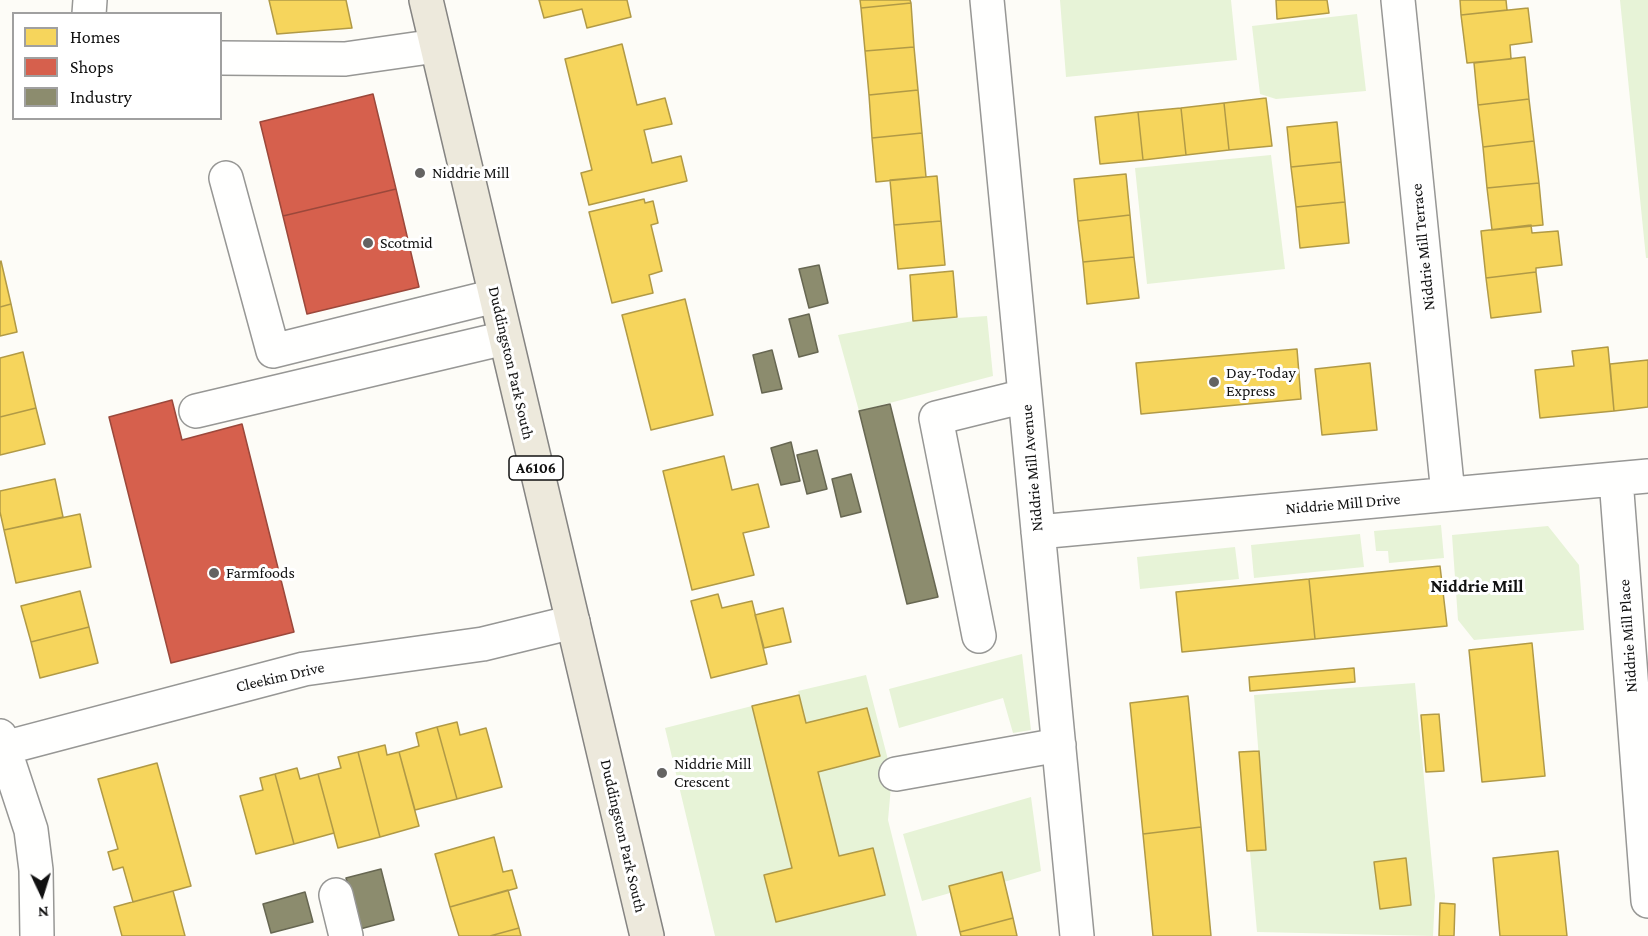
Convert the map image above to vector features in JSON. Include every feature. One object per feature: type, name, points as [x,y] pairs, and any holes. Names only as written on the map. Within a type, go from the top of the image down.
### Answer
[{"type":"main road","name":"Duddingston Park South","points":[[426,0],[647,936]]},
{"type":"street","name":"Niddrie Mill Avenue","points":[[987,0],[1077,936]]},
{"type":"street","name":"Niddrie Mill Terrace","points":[[1398,0],[1448,494]]},
{"type":"street","points":[[222,58],[345,59],[436,45]]},
{"type":"street","points":[[226,178],[273,351],[495,296]]},
{"type":"street","points":[[196,411],[506,338]]},
{"type":"street","points":[[979,636],[936,418],[1025,396]]},
{"type":"street","name":"Niddrie Mill Drive","points":[[1038,532],[1648,476]]},
{"type":"street","name":"Niddrie Mill Place","points":[[1616,479],[1648,901]]},
{"type":"street","name":"Cleekim Drive","points":[[2,742],[304,669],[483,644],[573,622]]},
{"type":"street","points":[[2,742],[31,830],[36,870],[38,936]]},
{"type":"street","points":[[896,774],[1059,745]]},
{"type":"street","points":[[336,895],[346,936]]},
{"type":"green space","points":[[1060,0],[1231,0],[1237,60],[1066,77]]},
{"type":"green space","points":[[1620,0],[1648,0],[1648,258],[1646,258]]},
{"type":"green space","points":[[1357,14],[1366,91],[1276,99],[1260,94],[1252,26]]},
{"type":"green space","points":[[1271,155],[1285,269],[1147,284],[1135,168]]},
{"type":"green space","points":[[987,316],[993,376],[859,411],[838,335],[913,321]]},
{"type":"green space","points":[[1441,525],[1444,558],[1389,563],[1388,551],[1376,551],[1374,531]]},
{"type":"green space","points":[[1548,526],[1579,565],[1584,630],[1474,640],[1458,620],[1452,535]]},
{"type":"green space","points":[[1360,534],[1364,567],[1254,578],[1251,545]]},
{"type":"green space","points":[[1235,547],[1239,579],[1140,589],[1137,557]]},
{"type":"green space","points":[[1022,654],[1031,730],[1013,733],[1003,698],[899,728],[889,689]]},
{"type":"green space","points":[[866,675],[892,775],[888,820],[917,936],[715,936],[665,728],[752,706],[792,868],[764,875],[776,922],[884,896],[873,848],[839,856],[818,772],[879,756],[868,708],[806,723],[798,691]]},
{"type":"green space","points":[[1415,683],[1435,896],[1433,936],[1257,932],[1250,852],[1266,849],[1254,695]]},
{"type":"green space","points":[[1031,797],[1041,871],[1004,882],[1001,873],[949,886],[950,893],[922,901],[903,834]]},
{"type":"building: Homes","points":[[269,0],[346,0],[352,28],[277,34]]},
{"type":"building: Homes","points":[[539,0],[627,0],[631,17],[587,28],[582,9],[544,18]]},
{"type":"building: Homes","points":[[860,0],[910,0],[911,3],[861,8]]},
{"type":"building: Homes","points":[[1276,0],[1327,0],[1329,13],[1277,19]]},
{"type":"building: Homes","points":[[1460,0],[1506,0],[1507,10],[1461,15]]},
{"type":"building: Homes","points":[[911,3],[914,47],[865,51],[861,8]]},
{"type":"building: Homes","points":[[1528,8],[1532,42],[1510,45],[1511,59],[1467,63],[1461,15]]},
{"type":"building: Homes","points":[[622,44],[637,105],[665,98],[672,124],[644,130],[652,163],[681,156],[687,181],[589,205],[581,173],[592,170],[565,59]]},
{"type":"building: Homes","points":[[914,47],[918,90],[869,95],[865,51]]},
{"type":"building: Homes","points":[[1525,57],[1529,99],[1478,105],[1474,63]]},
{"type":"building: Homes","points":[[918,90],[922,133],[872,138],[869,95]]},
{"type":"building: Homes","points":[[1266,98],[1272,146],[1229,150],[1224,103]]},
{"type":"building: Homes","points":[[1529,99],[1534,141],[1483,147],[1478,105]]},
{"type":"building: Homes","points":[[1224,103],[1229,150],[1186,155],[1181,108]]},
{"type":"building: Homes","points":[[1181,108],[1186,155],[1143,160],[1138,112]]},
{"type":"building: Homes","points":[[1138,112],[1143,160],[1100,164],[1095,117]]},
{"type":"building: Homes","points":[[1337,122],[1341,162],[1291,167],[1287,127]]},
{"type":"building: Homes","points":[[922,133],[926,177],[876,182],[872,138]]},
{"type":"building: Homes","points":[[1534,141],[1539,183],[1487,188],[1483,147]]},
{"type":"building: Homes","points":[[1341,162],[1345,202],[1296,207],[1291,167]]},
{"type":"building: Homes","points":[[1126,174],[1130,215],[1078,221],[1074,179]]},
{"type":"building: Homes","points":[[937,176],[941,221],[894,225],[890,180]]},
{"type":"building: Homes","points":[[1539,183],[1543,225],[1492,230],[1487,188]]},
{"type":"building: Homes","points":[[644,199],[645,203],[653,201],[658,223],[651,225],[662,271],[649,275],[653,293],[612,303],[589,212]]},
{"type":"building: Homes","points":[[1345,202],[1349,243],[1300,248],[1296,207]]},
{"type":"building: Homes","points":[[1130,215],[1134,257],[1083,262],[1078,221]]},
{"type":"building: Homes","points":[[941,221],[945,265],[898,269],[894,225]]},
{"type":"building: Homes","points":[[1531,225],[1532,233],[1558,231],[1562,265],[1536,268],[1536,272],[1486,278],[1481,231]]},
{"type":"building: Homes","points":[[1134,257],[1139,298],[1087,304],[1083,262]]},
{"type":"building: Homes","points":[[0,262],[11,304],[0,307]]},
{"type":"building: Homes","points":[[953,271],[957,317],[913,321],[910,275]]},
{"type":"building: Homes","points":[[1536,272],[1541,312],[1491,318],[1486,278]]},
{"type":"building: Homes","points":[[685,299],[713,415],[651,430],[622,315]]},
{"type":"building: Homes","points":[[11,304],[17,332],[0,336],[0,307]]},
{"type":"building: Homes","points":[[1608,347],[1614,411],[1540,418],[1535,370],[1574,366],[1572,351]]},
{"type":"building: Homes","points":[[1297,349],[1301,399],[1141,414],[1136,363]]},
{"type":"building: Homes","points":[[23,352],[36,408],[0,417],[0,358]]},
{"type":"building: Homes","points":[[1648,360],[1648,407],[1614,411],[1610,364]]},
{"type":"building: Homes","points":[[1370,363],[1377,430],[1322,435],[1315,369]]},
{"type":"building: Homes","points":[[36,408],[45,444],[0,455],[0,417]]},
{"type":"building: Homes","points":[[724,456],[732,490],[758,484],[769,527],[743,533],[754,575],[692,590],[663,471]]},
{"type":"building: Homes","points":[[55,479],[63,517],[4,530],[0,512],[0,491]]},
{"type":"building: Homes","points":[[80,514],[91,567],[16,583],[4,530]]},
{"type":"building: Homes","points":[[1440,566],[1447,626],[1315,639],[1309,579]]},
{"type":"building: Homes","points":[[1309,579],[1315,639],[1182,652],[1176,592]]},
{"type":"building: Homes","points":[[80,591],[89,627],[31,642],[21,606]]},
{"type":"building: Homes","points":[[718,594],[722,608],[752,601],[767,664],[711,678],[691,601]]},
{"type":"building: Homes","points":[[783,608],[791,642],[764,648],[755,615]]},
{"type":"building: Homes","points":[[89,627],[98,663],[40,678],[31,642]]},
{"type":"building: Homes","points":[[1532,643],[1545,776],[1482,782],[1469,650]]},
{"type":"building: Homes","points":[[1354,668],[1355,682],[1250,691],[1249,677]]},
{"type":"building: Homes","points":[[799,695],[806,723],[867,708],[880,756],[818,772],[839,856],[873,848],[885,895],[776,922],[764,875],[792,868],[752,706]]},
{"type":"building: Homes","points":[[1188,696],[1201,827],[1143,834],[1130,703]]},
{"type":"building: Homes","points":[[1439,714],[1444,771],[1426,772],[1421,715]]},
{"type":"building: Homes","points":[[457,722],[460,735],[486,728],[502,787],[457,799],[437,727]]},
{"type":"building: Homes","points":[[437,727],[457,799],[415,810],[399,752],[419,746],[416,733]]},
{"type":"building: Homes","points":[[385,745],[387,755],[399,752],[419,826],[380,837],[358,752]]},
{"type":"building: Homes","points":[[1259,751],[1266,850],[1247,851],[1239,752]]},
{"type":"building: Homes","points":[[358,752],[380,837],[338,848],[318,774],[341,768],[338,757]]},
{"type":"building: Homes","points":[[157,763],[191,886],[133,902],[123,867],[113,870],[108,852],[118,849],[98,779]]},
{"type":"building: Homes","points":[[297,768],[300,779],[318,774],[334,833],[294,844],[275,774]]},
{"type":"building: Homes","points":[[275,774],[294,844],[256,854],[240,796],[263,790],[260,778]]},
{"type":"building: Homes","points":[[1201,827],[1211,936],[1153,936],[1143,834]]},
{"type":"building: Homes","points":[[494,837],[503,872],[512,870],[517,888],[450,907],[435,854]]},
{"type":"building: Homes","points":[[1558,851],[1567,936],[1500,936],[1493,858]]},
{"type":"building: Homes","points":[[1406,858],[1411,905],[1380,909],[1374,862]]},
{"type":"building: Homes","points":[[1002,872],[1013,918],[960,932],[949,886]]},
{"type":"building: Homes","points":[[508,890],[519,928],[490,936],[459,936],[450,907]]},
{"type":"building: Homes","points":[[173,891],[185,936],[122,936],[114,907]]},
{"type":"building: Homes","points":[[1440,903],[1455,904],[1454,936],[1439,936]]},
{"type":"building: Homes","points":[[1013,918],[1017,936],[961,936],[960,932]]},
{"type":"building: Homes","points":[[519,928],[521,936],[490,936]]},
{"type":"building: Shops","points":[[373,94],[396,189],[283,216],[260,122]]},
{"type":"building: Shops","points":[[396,189],[419,287],[307,314],[283,216]]},
{"type":"building: Shops","name":"Farmfoods","points":[[172,400],[182,440],[242,424],[294,632],[171,663],[109,417]]},
{"type":"building: Industry","points":[[819,265],[828,303],[809,308],[799,269]]},
{"type":"building: Industry","points":[[809,314],[818,352],[799,357],[789,319]]},
{"type":"building: Industry","points":[[772,350],[782,389],[762,393],[753,355]]},
{"type":"building: Industry","points":[[890,404],[938,597],[907,604],[859,411]]},
{"type":"building: Industry","points":[[791,442],[800,481],[781,485],[771,448]]},
{"type":"building: Industry","points":[[817,450],[827,489],[807,494],[797,455]]},
{"type":"building: Industry","points":[[851,474],[861,512],[841,517],[832,479]]},
{"type":"building: Industry","points":[[381,869],[394,920],[360,929],[346,878]]},
{"type":"building: Industry","points":[[305,892],[313,922],[271,933],[263,904]]},
{"type":"place","name":"Niddrie Mill","points":[[420,173]]},
{"type":"place","name":"Scotmid","points":[[368,243]]},
{"type":"place","name":"Day-Today Express","points":[[1214,382]]},
{"type":"place","name":"Farmfoods","points":[[214,573]]},
{"type":"place","name":"Niddrie Mill Crescent","points":[[662,773]]},
{"type":"district","name":"Niddrie Mill","points":[[1477,586]]}]
